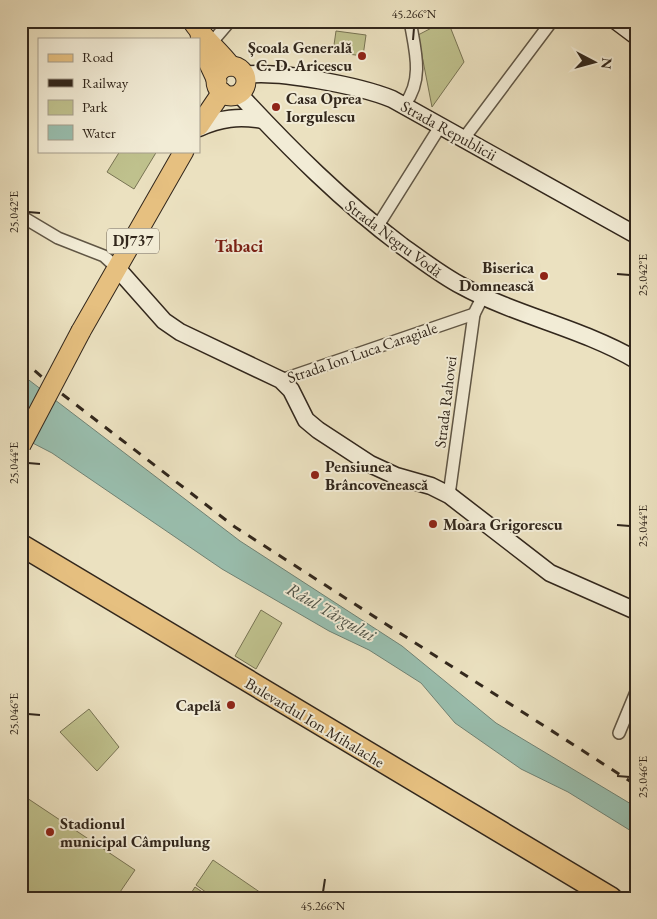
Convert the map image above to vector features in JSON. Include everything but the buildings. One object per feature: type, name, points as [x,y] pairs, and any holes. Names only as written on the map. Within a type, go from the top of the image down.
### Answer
[{"type":"highway","name":"Bulevardul Ion Mihalache","points":[[21,545],[611,898]]},
{"type":"main road","points":[[201,33],[238,71],[245,88],[226,89]]},
{"type":"main road","name":"Strada Negru Vodă","points":[[201,33],[203,52],[226,89]]},
{"type":"main road","points":[[226,89],[220,72],[238,71]]},
{"type":"main road","points":[[200,126],[226,89]]},
{"type":"main road","name":"DJ737","points":[[21,445],[82,331],[183,152]]},
{"type":"street","points":[[201,33],[230,21]]},
{"type":"street","points":[[405,104],[414,90],[417,73],[410,21]]},
{"type":"street","points":[[465,137],[552,21]]},
{"type":"street","points":[[616,21],[636,36]]},
{"type":"street","name":"Strada Republicii","points":[[238,71],[272,74],[360,88],[405,104],[465,137],[561,195],[636,235]]},
{"type":"street","name":"Strada Negru Vodă","points":[[226,89],[263,120],[323,181],[377,227],[434,269],[462,287],[612,346],[636,360]]},
{"type":"street","points":[[200,127],[230,118],[263,120]]},
{"type":"street","points":[[377,227],[441,125]]},
{"type":"street","points":[[21,216],[58,238],[104,256],[117,268]]},
{"type":"street","name":"Strada Ion Luca Caragiale","points":[[117,268],[164,321],[180,332],[281,380],[474,314]]},
{"type":"street","points":[[474,314],[483,296]]},
{"type":"street","name":"Strada Rahovei","points":[[449,494],[474,314]]},
{"type":"street","points":[[281,380],[291,390],[306,420],[318,430],[383,471],[449,494],[550,573],[636,611]]},
{"type":"street","points":[[619,732],[636,692]]},
{"type":"green space","points":[[445,21],[453,22],[451,29],[464,62],[432,107],[418,35]]},
{"type":"green space","points":[[336,31],[366,35],[363,56],[333,52]]},
{"type":"green space","points":[[119,152],[156,152],[134,189],[107,172]]},
{"type":"green space","points":[[261,610],[282,623],[256,669],[235,656]]},
{"type":"green space","points":[[89,709],[119,747],[97,771],[60,732]]},
{"type":"green space","name":"Stadionul municipal Câmpulung","points":[[21,794],[135,870],[116,898],[21,898]]},
{"type":"green space","points":[[213,860],[264,895],[262,898],[214,898],[196,885]]},
{"type":"green space","points":[[195,887],[211,898],[188,898]]},
{"type":"water","name":"Râul Târgului","points":[[21,374],[240,541],[402,646],[496,723],[636,807],[636,834],[568,792],[521,769],[455,723],[421,683],[369,650],[329,631],[222,569],[52,453],[21,437]]},
{"type":"railway","points":[[21,359],[62,394],[235,527],[636,785]]},
{"type":"place","name":"Școala Generală C. D. Aricescu","points":[[362,56]]},
{"type":"place","name":"Casa Oprea Iorgulescu","points":[[276,107]]},
{"type":"place","name":"Biserica Domnească","points":[[544,276]]},
{"type":"place","name":"Pensiunea Brâncovenească","points":[[315,475]]},
{"type":"place","name":"Moara Grigorescu","points":[[433,524]]},
{"type":"place","name":"Capelă","points":[[231,705]]},
{"type":"place","name":"Stadionul municipal Câmpulung","points":[[50,832]]},
{"type":"district","name":"Tabaci","points":[[239,246]]}]
